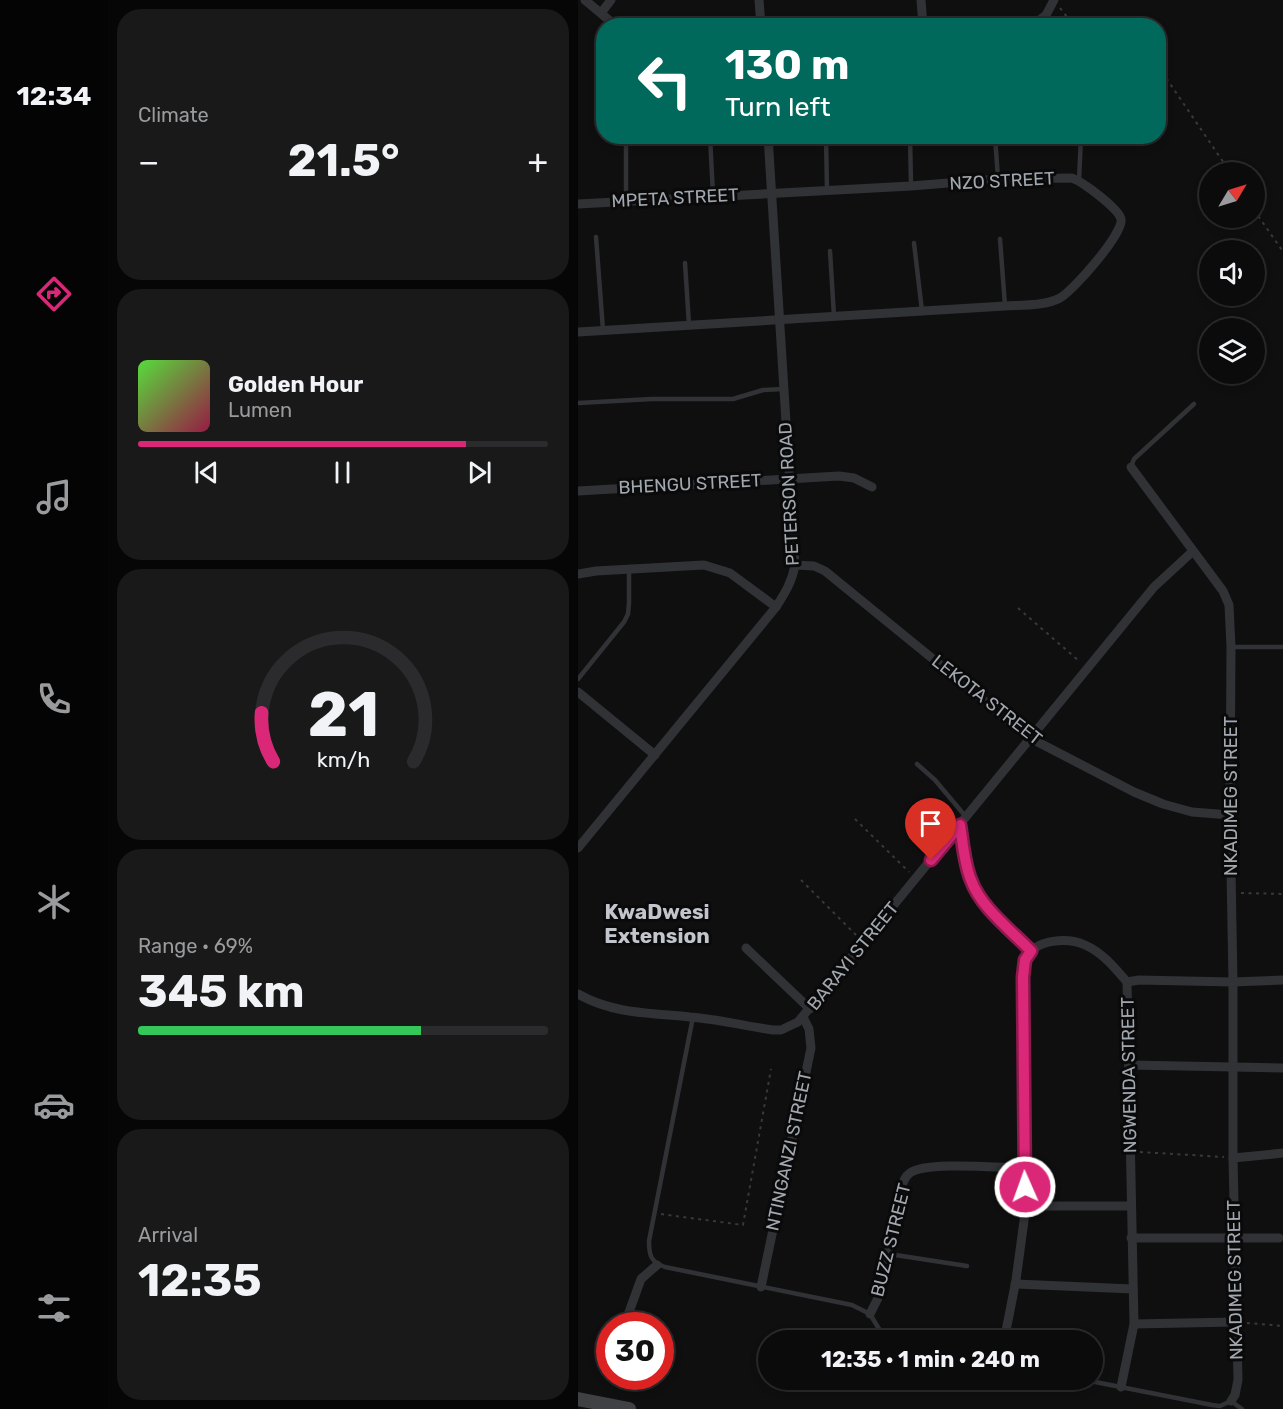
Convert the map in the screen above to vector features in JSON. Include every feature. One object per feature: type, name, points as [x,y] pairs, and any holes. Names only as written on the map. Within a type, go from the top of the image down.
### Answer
[{"type":"street","points":[[585,0],[607,18]]},
{"type":"street","points":[[602,13],[611,0]]},
{"type":"street","points":[[760,0],[761,18]]},
{"type":"street","points":[[921,0],[922,18]]},
{"type":"street","points":[[1042,18],[1054,0]]},
{"type":"street","name":"PETERSON ROAD","points":[[578,848],[776,607],[788,589],[793,576],[795,565],[769,144]]},
{"type":"street","name":"NZO STREET","points":[[772,194],[1067,177],[1079,181],[1118,214],[1121,225],[1117,235],[1078,282],[1065,295],[1051,301],[1005,306],[780,319]]},
{"type":"street","name":"MPETA STREET","points":[[578,204],[713,195],[772,194]]},
{"type":"street","points":[[578,332],[780,319]]},
{"type":"street","name":"NKADIMEG STREET","points":[[1131,467],[1227,597],[1229,605],[1233,1158],[1238,1380],[1235,1395],[1231,1401]]},
{"type":"street","name":"BHENGU STREET","points":[[578,491],[846,476],[872,487]]},
{"type":"street","name":"BARAYI STREET","points":[[578,994],[594,1003],[630,1012],[693,1017],[773,1030],[791,1026],[806,1013],[1154,587],[1192,552]]},
{"type":"street","points":[[578,574],[704,565],[717,567],[730,573],[776,607]]},
{"type":"street","name":"LEKOTA STREET","points":[[795,565],[814,566],[825,571],[1030,738],[1134,792],[1163,804],[1192,812],[1230,815]]},
{"type":"street","points":[[578,692],[655,755]]},
{"type":"street","name":"NGWENDA STREET","points":[[1031,951],[1039,945],[1052,941],[1084,944],[1112,964],[1127,982],[1134,1324],[1121,1387]]},
{"type":"street","points":[[746,948],[806,1013]]},
{"type":"street","points":[[1006,1330],[1026,1206],[1023,977],[1025,960],[1031,951]]},
{"type":"street","points":[[1127,982],[1139,980],[1233,982],[1283,980]]},
{"type":"street","name":"NTINGANZI STREET","points":[[761,1287],[811,1048],[806,1013]]},
{"type":"street","points":[[1129,1065],[1283,1068]]},
{"type":"street","points":[[1233,1158],[1283,1153]]},
{"type":"street","name":"BUZZ STREET","points":[[870,1314],[879,1296],[904,1180],[912,1171],[928,1167],[1024,1168]]},
{"type":"street","points":[[1026,1206],[1130,1206]]},
{"type":"street","points":[[1131,1238],[1279,1238]]},
{"type":"street","points":[[628,1312],[641,1279],[657,1264]]},
{"type":"street","points":[[1015,1284],[1133,1289]]},
{"type":"street","points":[[1134,1324],[1235,1322]]},
{"type":"street","points":[[578,1399],[604,1407],[629,1409]]},
{"type":"lane","points":[[626,144],[626,201]]},
{"type":"lane","points":[[710,144],[713,195]]},
{"type":"lane","points":[[826,144],[827,190]]},
{"type":"lane","points":[[910,144],[911,186]]},
{"type":"lane","points":[[996,144],[998,180]]},
{"type":"lane","points":[[1079,181],[1081,144]]},
{"type":"lane","points":[[596,237],[603,330]]},
{"type":"lane","points":[[1000,239],[1005,306]]},
{"type":"lane","points":[[914,243],[922,310]]},
{"type":"lane","points":[[830,250],[834,316]]},
{"type":"lane","points":[[685,264],[689,325]]},
{"type":"lane","points":[[578,403],[652,399],[733,399],[762,390],[784,390]]},
{"type":"lane","points":[[1131,467],[1134,459],[1194,404]]},
{"type":"lane","points":[[578,679],[628,614],[629,569]]},
{"type":"lane","points":[[1231,646],[1283,647]]},
{"type":"lane","points":[[917,764],[935,780],[963,821],[968,870],[976,890],[984,902],[1031,951]]},
{"type":"lane","points":[[693,1017],[649,1248],[652,1261],[761,1287],[852,1305],[870,1314],[880,1330]]},
{"type":"lane","points":[[889,1254],[967,1266]]},
{"type":"lane","points":[[1103,1384],[1220,1406],[1231,1401],[1242,1409]]},
{"type":"path","points":[[1054,0],[1068,18]]},
{"type":"path","points":[[1166,78],[1223,162]]},
{"type":"path","points":[[1265,226],[1283,253]]},
{"type":"path","points":[[1018,608],[1086,668]]},
{"type":"path","points":[[855,819],[916,878]]},
{"type":"path","points":[[801,880],[863,942]]},
{"type":"path","points":[[1232,893],[1283,894]]},
{"type":"path","points":[[655,1213],[743,1225],[771,1069]]},
{"type":"path","points":[[1129,1151],[1233,1158]]},
{"type":"path","points":[[1235,1322],[1283,1326]]},
{"type":"district","name":"KwaDwesi Extension","points":[[657,923]]},
{"type":"route","points":[[931,860],[960,825],[968,870],[976,890],[984,902],[1031,951],[1025,960],[1023,977],[1025,1187]]}]
